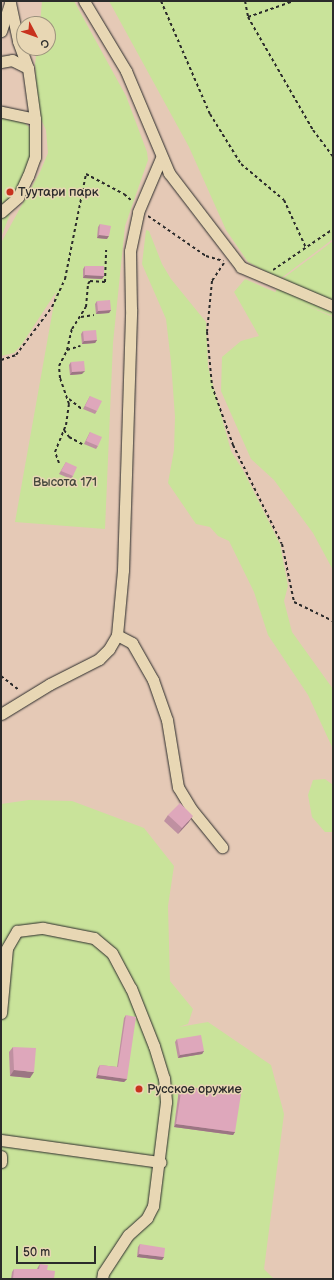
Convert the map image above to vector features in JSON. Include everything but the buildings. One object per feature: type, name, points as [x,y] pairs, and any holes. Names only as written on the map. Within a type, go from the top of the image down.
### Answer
[{"type":"street","points":[[84,1],[126,71],[161,158],[181,192],[241,267],[333,306]]},
{"type":"street","points":[[1,31],[10,2]]},
{"type":"street","points":[[1,212],[18,197],[35,157],[35,119],[28,68],[18,41],[10,2]]},
{"type":"street","points":[[1,62],[12,60],[28,68]]},
{"type":"street","points":[[1,112],[35,119]]},
{"type":"street","points":[[1,714],[28,697],[99,659],[109,649],[117,635],[120,617],[123,570],[131,309],[130,251],[135,205],[161,158]]},
{"type":"street","points":[[117,635],[132,643],[153,680],[167,720],[178,786],[192,810],[222,847]]},
{"type":"street","points":[[1,1013],[7,948],[17,931],[43,928],[94,938],[112,953],[131,988],[154,1046],[164,1078],[166,1110],[153,1206],[147,1218],[128,1236],[103,1273],[102,1279]]},
{"type":"street","points":[[1,1140],[160,1162]]},
{"type":"street","points":[[1,1156],[1,1162]]},
{"type":"path","points":[[161,1],[210,114],[241,164],[284,200],[306,248]]},
{"type":"path","points":[[245,1],[248,17],[312,130],[333,157]]},
{"type":"path","points":[[248,17],[294,1]]},
{"type":"path","points":[[1,360],[16,355],[52,307],[65,279],[86,174],[124,194],[135,205],[206,256],[241,267]]},
{"type":"path","points":[[263,277],[333,229]]},
{"type":"path","points":[[59,463],[54,452],[69,415],[69,399],[58,373],[67,350],[72,329],[86,307],[90,281],[105,282],[106,250]]},
{"type":"path","points":[[230,253],[212,281],[207,332],[212,386],[233,445],[282,544],[294,602],[333,621]]},
{"type":"path","points":[[81,317],[94,315]]},
{"type":"path","points":[[67,350],[80,346]]},
{"type":"path","points":[[69,399],[82,409]]},
{"type":"path","points":[[64,430],[69,437],[82,444]]},
{"type":"path","points":[[1,676],[28,697]]},
{"type":"green space","name":"Высота 171","points":[[42,1],[74,1],[126,96],[147,152],[148,160],[125,226],[113,343],[105,529],[15,522],[56,292],[22,344],[14,353],[1,356],[2,241],[40,172],[48,153],[46,130],[38,113],[35,64],[36,56],[56,56],[56,16],[41,16]]},
{"type":"green space","points":[[109,1],[333,1],[333,239],[280,279],[248,262],[226,230],[189,147]]},
{"type":"green space","name":"Туутари парк","points":[[1,109],[14,113],[29,127],[35,147],[1,238]]},
{"type":"green space","points":[[146,230],[149,231],[162,264],[171,279],[206,322],[208,367],[231,451],[244,472],[280,544],[288,586],[284,601],[292,632],[333,689],[333,749],[308,695],[268,635],[254,592],[229,541],[218,536],[210,527],[196,524],[168,483],[174,450],[175,417],[171,362],[166,319],[142,264]]},
{"type":"green space","points":[[333,241],[333,316],[275,293],[281,280]]},
{"type":"green space","points":[[245,279],[333,317],[333,570],[313,533],[274,480],[251,459],[221,391],[222,357],[241,341],[259,336],[234,292]]},
{"type":"green space","points":[[325,779],[333,785],[333,832],[325,832],[312,817],[308,795],[313,780]]},
{"type":"green space","name":"Русское оружие","points":[[29,800],[72,801],[144,828],[174,866],[168,906],[170,981],[193,1009],[188,1024],[179,1027],[208,1022],[271,1065],[284,1114],[264,1269],[274,1279],[1,1279],[1,804]]},
{"type":"place","name":"Туутари парк","points":[[10,192]]},
{"type":"place","name":"Русское оружие","points":[[139,1089]]}]
